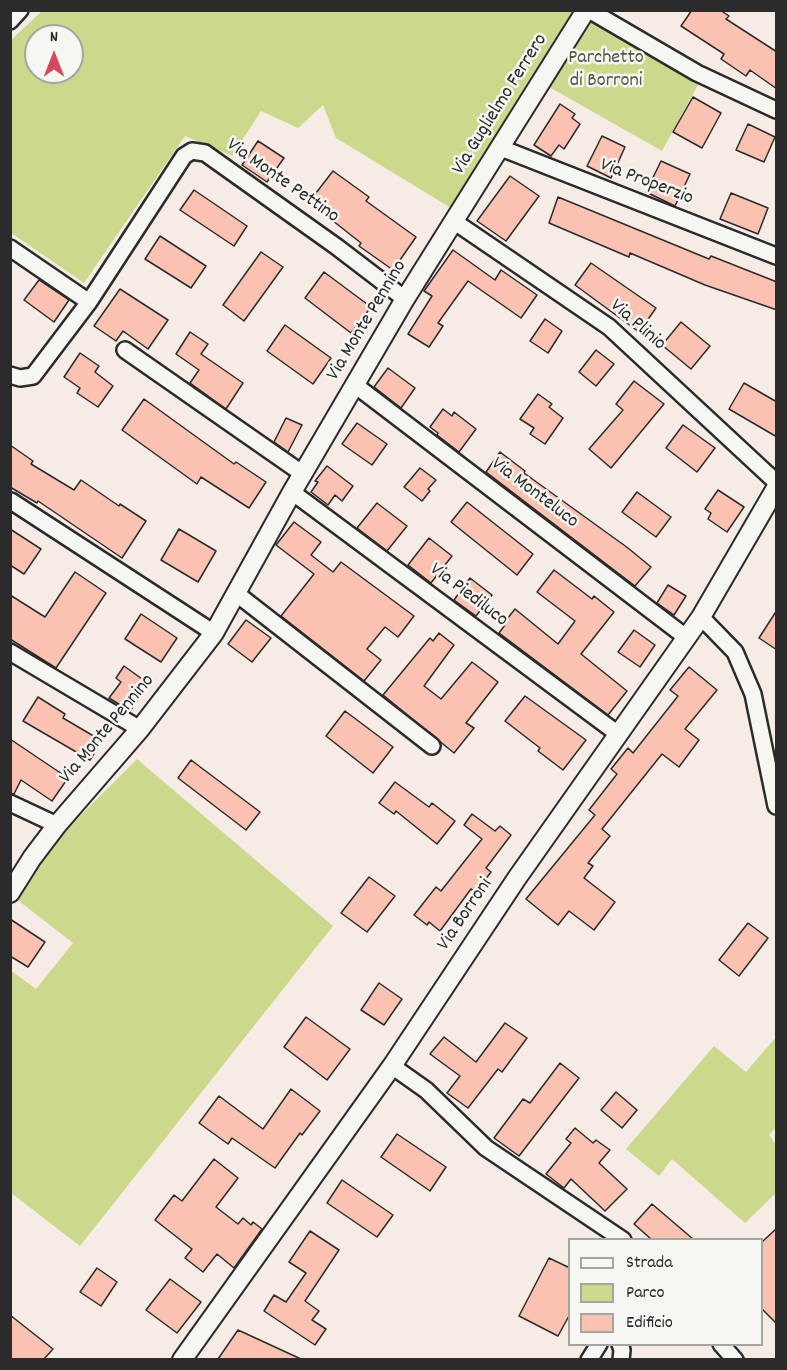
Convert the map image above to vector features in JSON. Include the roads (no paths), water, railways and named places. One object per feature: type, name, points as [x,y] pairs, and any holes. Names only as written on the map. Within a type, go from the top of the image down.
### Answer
[{"type":"street","points":[[10,21],[20,10]]},
{"type":"street","points":[[588,10],[697,73],[777,110]]},
{"type":"street","name":"Via Guglielmo Ferrero","points":[[455,222],[588,10]]},
{"type":"street","name":"Via Properzio","points":[[501,148],[777,256]]},
{"type":"street","name":"Via Monte Pettino","points":[[10,375],[20,378],[33,376],[89,302],[184,156],[192,151],[205,153],[337,247],[405,299]]},
{"type":"street","name":"Via Monte Pennino","points":[[10,893],[32,858],[57,825],[140,729],[214,633],[292,492],[405,299],[455,222]]},
{"type":"street","name":"Via Plinio","points":[[455,222],[609,327],[777,482]]},
{"type":"street","points":[[10,248],[89,302]]},
{"type":"street","points":[[125,350],[303,474]]},
{"type":"street","name":"Via Monteluco","points":[[355,385],[687,638]]},
{"type":"street","name":"Via Borroni","points":[[182,1359],[392,1066],[518,878],[702,617],[777,488]]},
{"type":"street","name":"Via Piediluco","points":[[292,492],[618,734]]},
{"type":"street","points":[[11,501],[214,633]]},
{"type":"street","points":[[237,594],[432,746]]},
{"type":"street","points":[[702,617],[735,652],[753,694],[777,806]]},
{"type":"street","points":[[10,652],[140,729]]},
{"type":"street","points":[[10,803],[57,825]]},
{"type":"street","points":[[392,1066],[426,1090],[486,1148],[621,1238]]},
{"type":"street","points":[[589,1359],[598,1346]]},
{"type":"street","points":[[722,1346],[735,1359]]},
{"type":"park label","name":"Parchetto di Borroni","points":[[606,70]]}]
